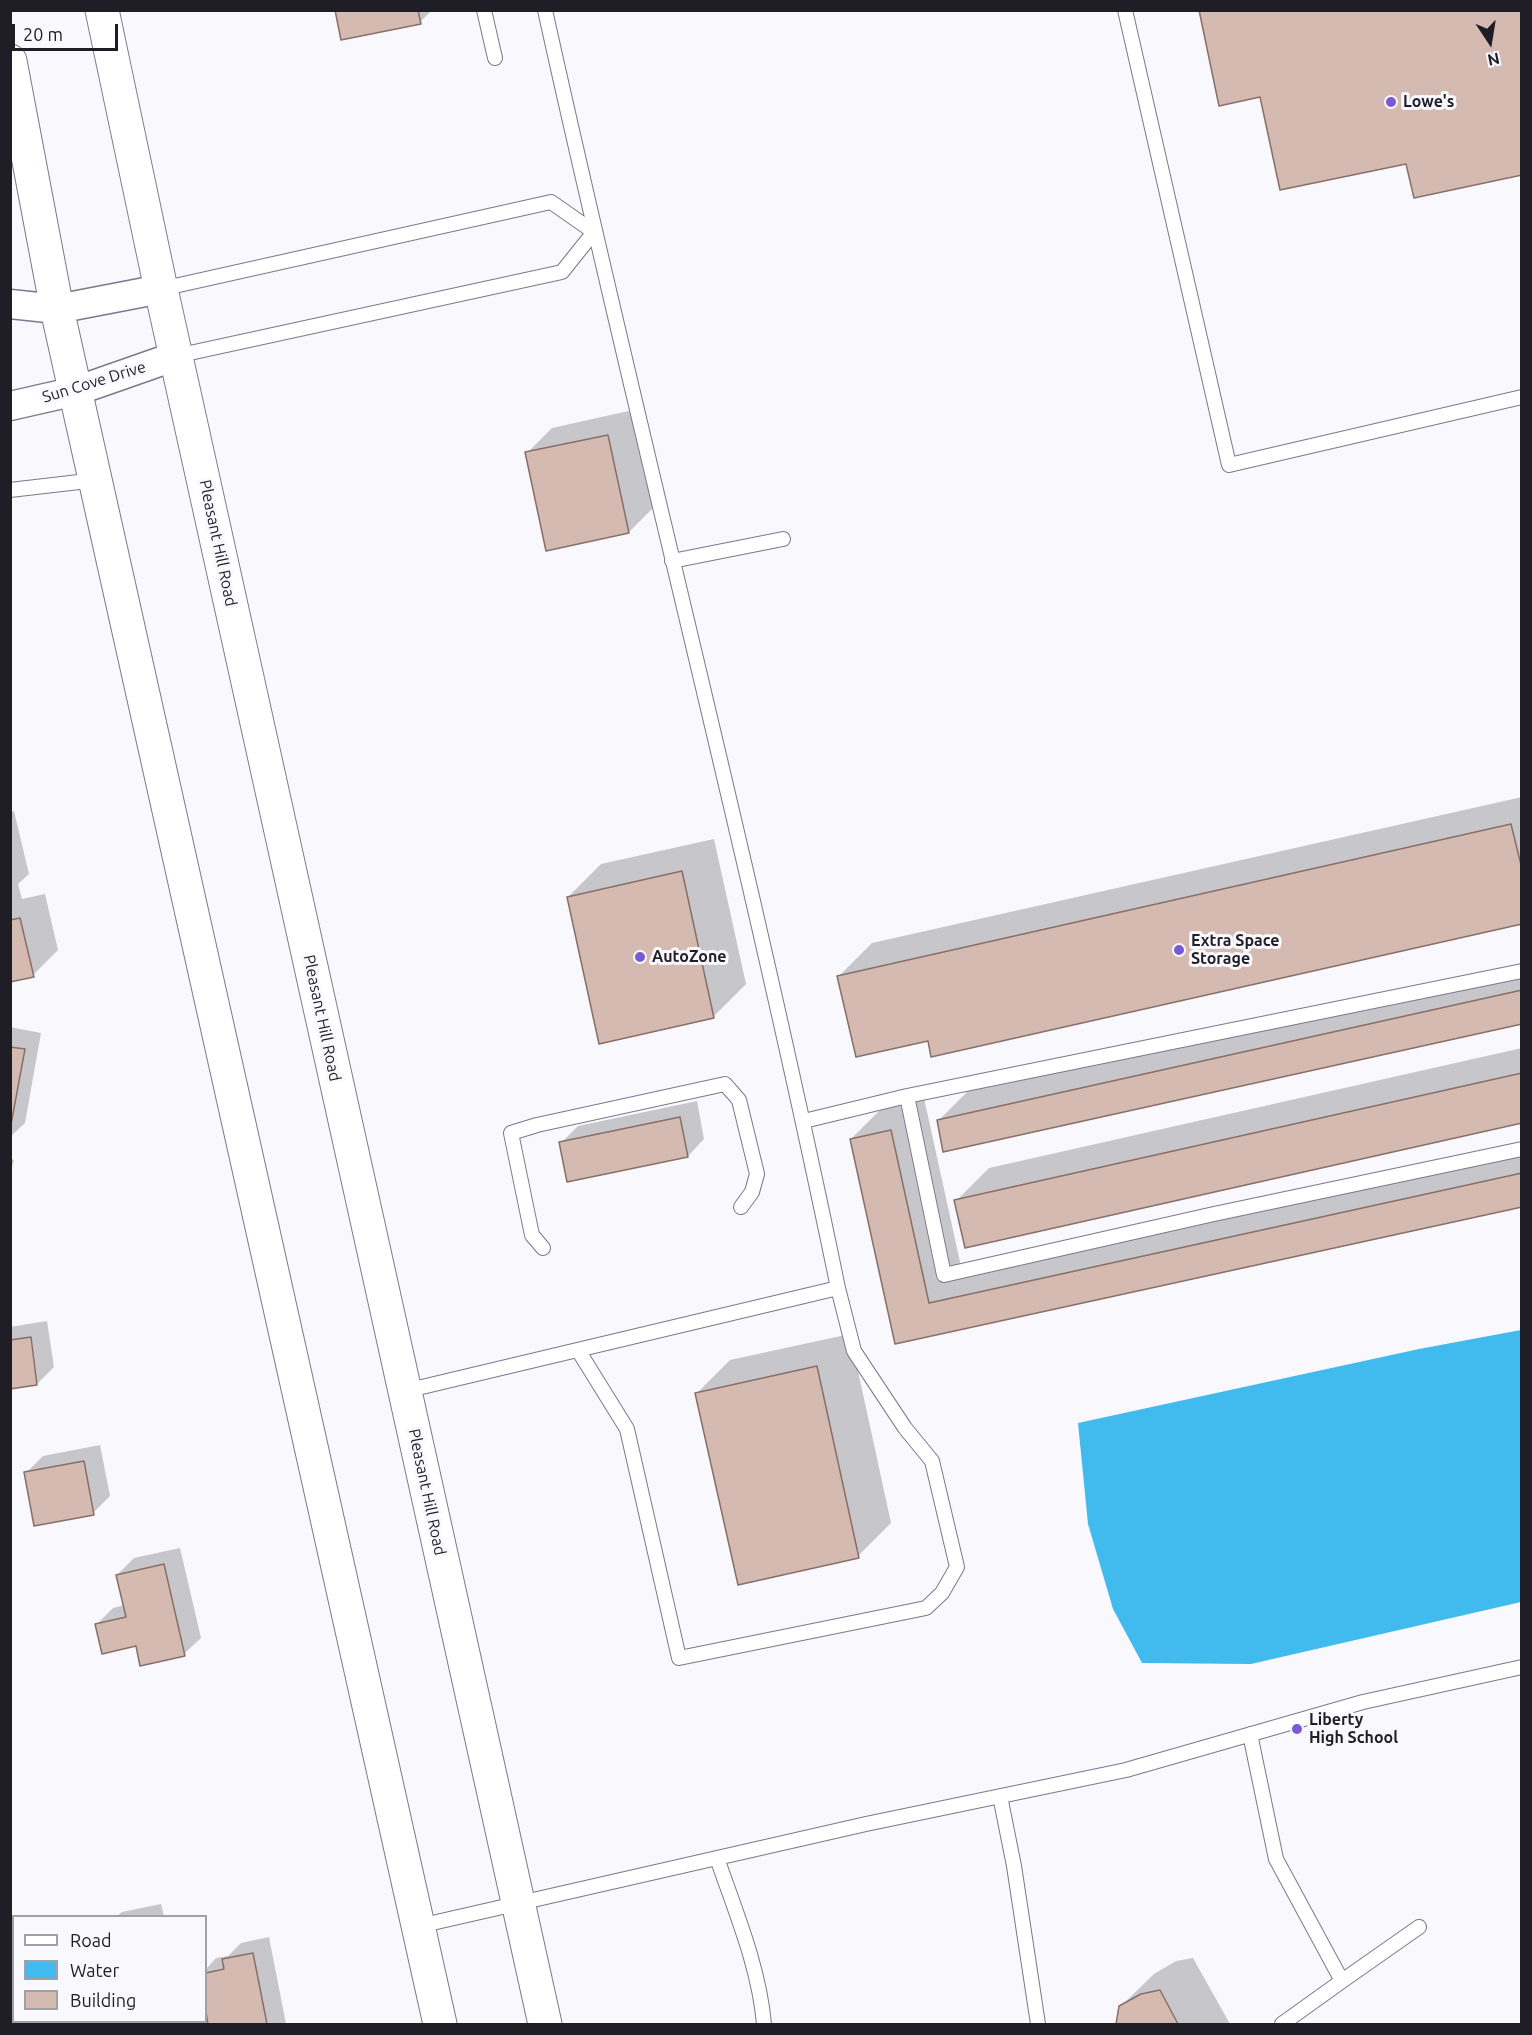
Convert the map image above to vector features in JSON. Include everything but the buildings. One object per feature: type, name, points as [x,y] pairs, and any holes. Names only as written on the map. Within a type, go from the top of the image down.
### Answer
[{"type":"main road","name":"Pleasant Hill Road","points":[[102,10],[161,289],[545,2025]]},
{"type":"main road","points":[[10,61],[57,309],[440,2025]]},
{"type":"street","points":[[10,304],[57,309],[161,289]]},
{"type":"street","name":"Sun Cove Drive","points":[[10,406],[76,391],[176,356]]},
{"type":"lane","points":[[484,10],[495,58]]},
{"type":"lane","points":[[545,10],[594,232],[804,1120],[838,1288],[854,1351],[905,1428],[932,1461],[957,1567],[942,1593],[926,1608],[679,1658],[627,1429],[578,1350]]},
{"type":"lane","points":[[1125,10],[1229,465],[1521,397]]},
{"type":"lane","points":[[161,289],[551,202],[594,232]]},
{"type":"lane","points":[[176,356],[562,272],[594,232]]},
{"type":"lane","points":[[10,490],[96,480]]},
{"type":"lane","points":[[672,561],[783,539]]},
{"type":"lane","points":[[804,1120],[907,1096],[1521,970]]},
{"type":"lane","points":[[543,1248],[532,1235],[511,1133],[537,1125],[725,1084],[739,1100],[757,1174],[753,1192],[741,1207]]},
{"type":"lane","points":[[907,1096],[944,1275],[1214,1214],[1521,1149]]},
{"type":"lane","points":[[405,1391],[838,1288]]},
{"type":"lane","points":[[419,1926],[717,1858],[1126,1770],[1363,1702],[1521,1667]]},
{"type":"lane","points":[[1250,1734],[1276,1859],[1341,1981]]},
{"type":"lane","points":[[1000,1796],[1014,1866],[1038,2025]]},
{"type":"lane","points":[[717,1858],[746,1940],[762,1995],[764,2025]]},
{"type":"lane","points":[[1282,2025],[1419,1927]]},
{"type":"water","points":[[1521,1330],[1521,1602],[1251,1664],[1142,1663],[1113,1609],[1088,1524],[1078,1423],[1419,1349]]},
{"type":"place","name":"Lowe's","points":[[1391,102]]},
{"type":"place","name":"Extra Space Storage","points":[[1179,950]]},
{"type":"place","name":"AutoZone","points":[[640,957]]},
{"type":"place","name":"Liberty High School","points":[[1297,1729]]}]
